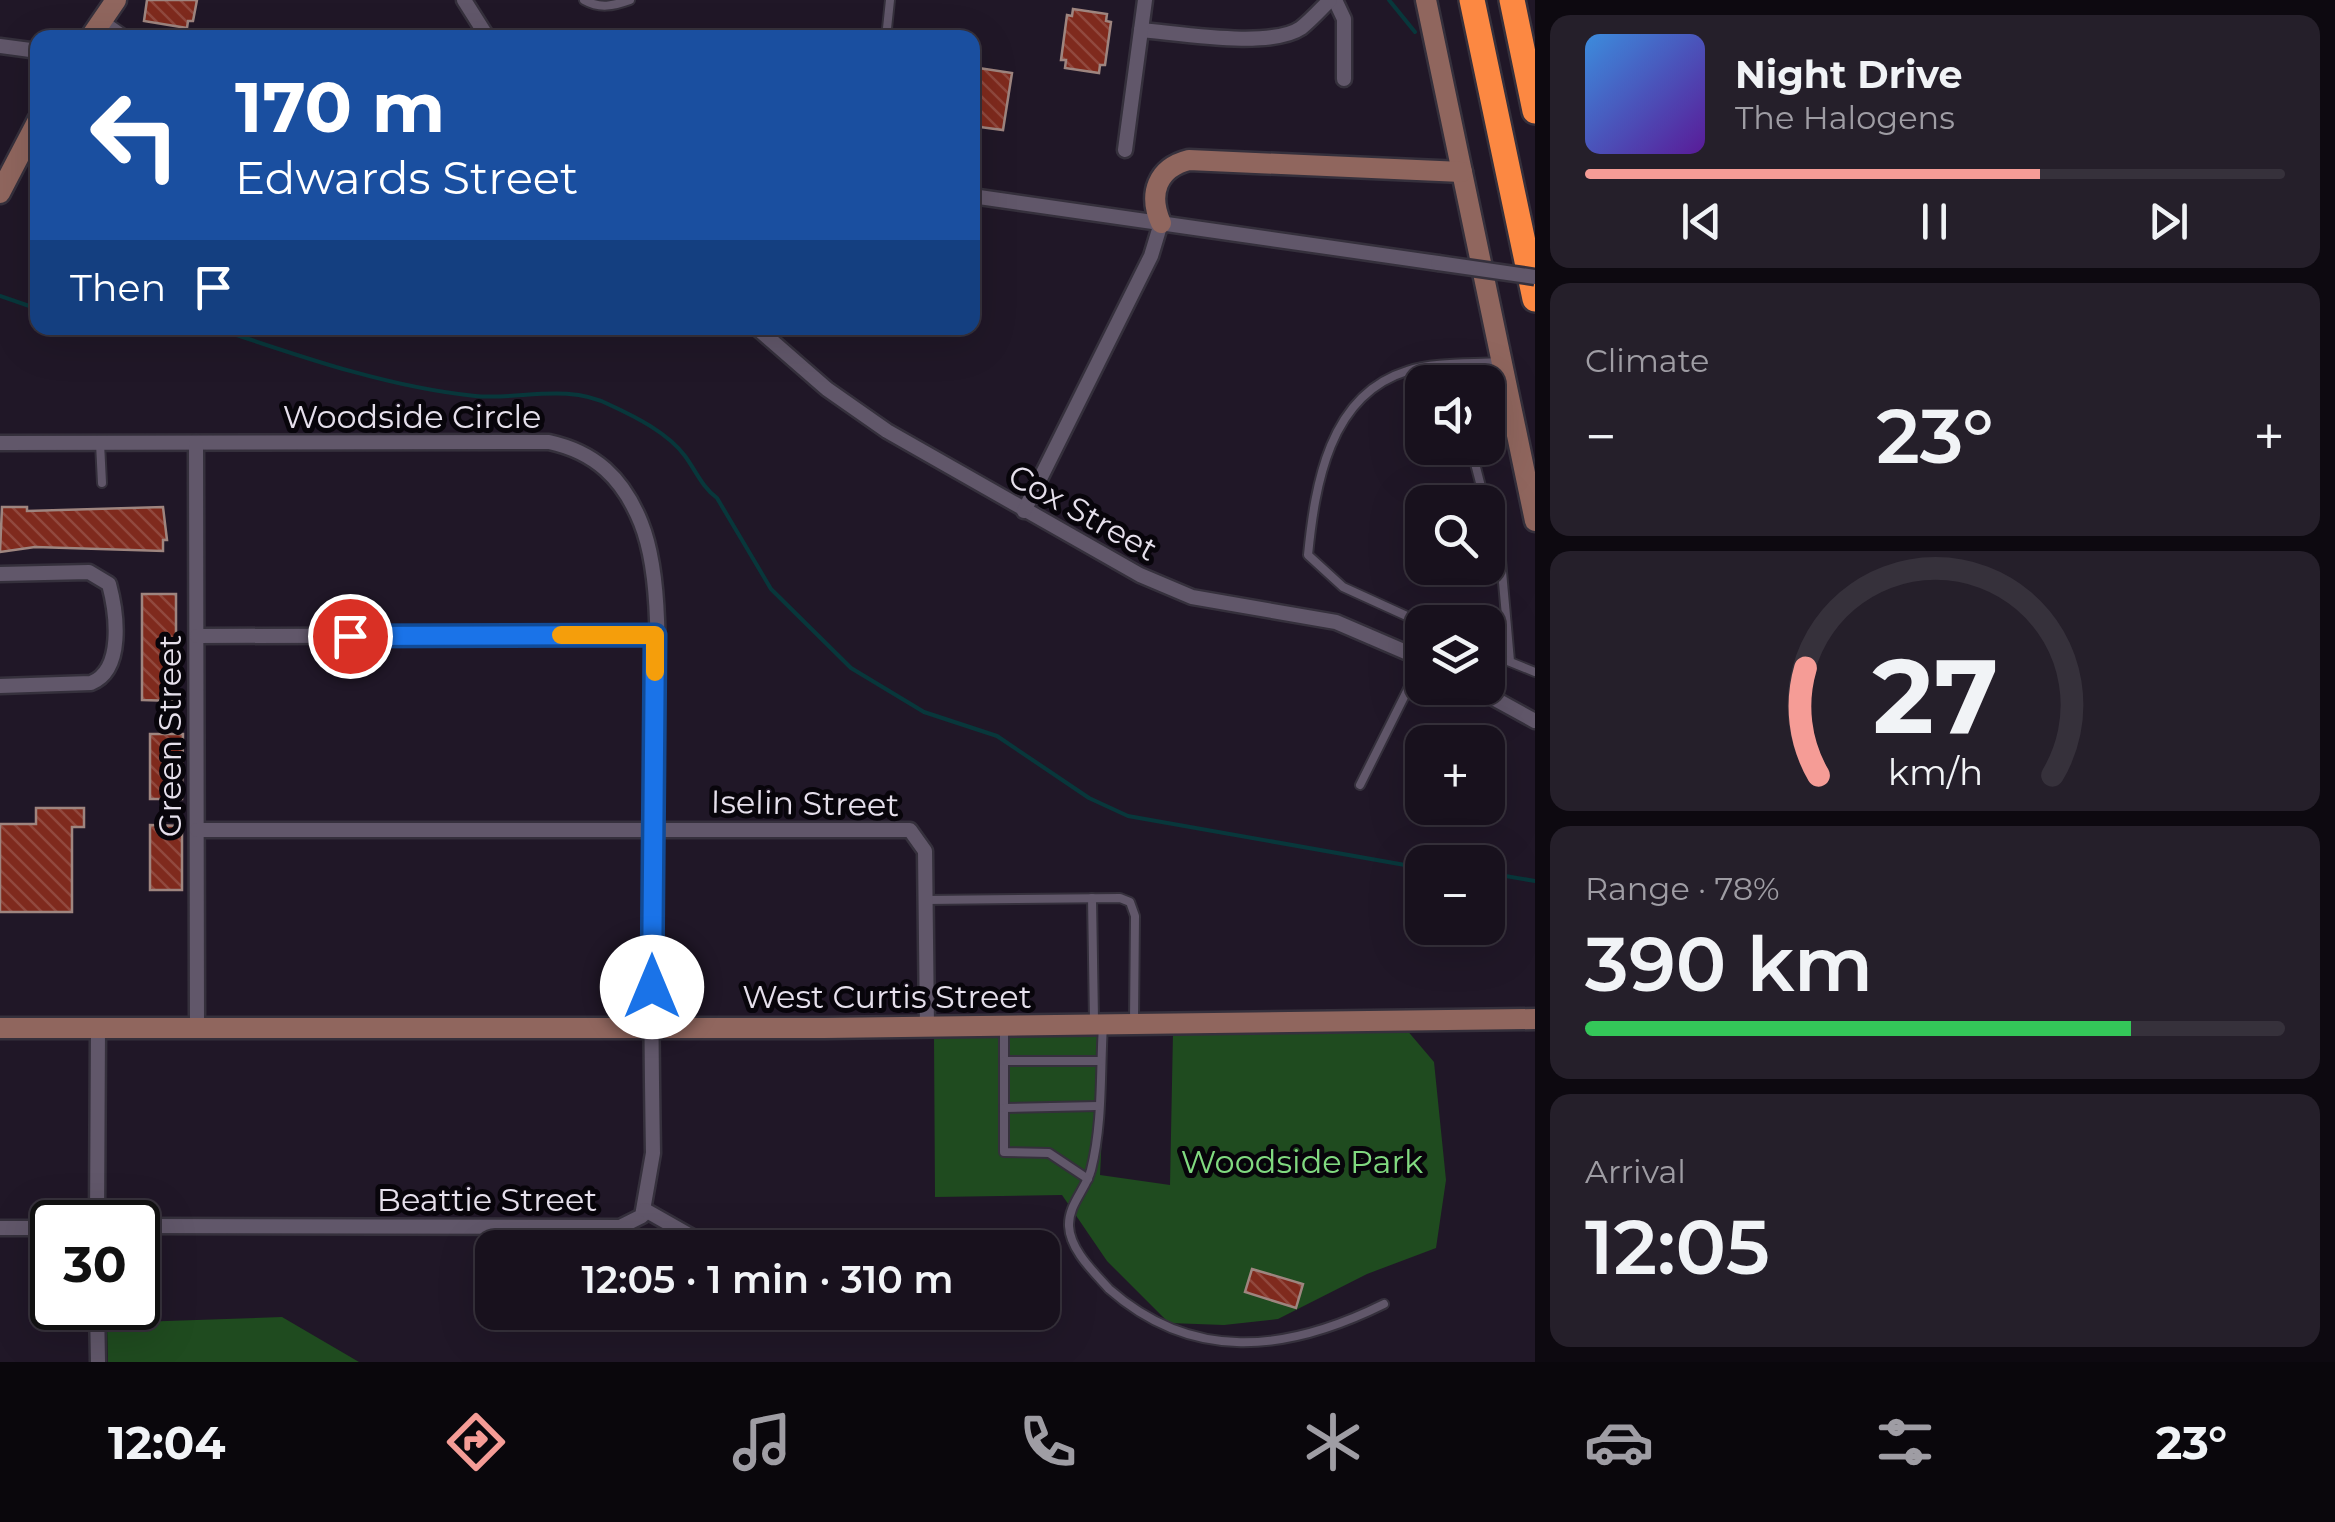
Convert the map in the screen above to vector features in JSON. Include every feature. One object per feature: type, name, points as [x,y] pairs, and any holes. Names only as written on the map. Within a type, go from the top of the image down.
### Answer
[{"type":"highway","points":[[1472,0],[1535,299]]},
{"type":"highway","points":[[1512,0],[1535,111]]},
{"type":"street","points":[[95,30],[116,0]]},
{"type":"street","points":[[464,0],[483,30]]},
{"type":"street","points":[[1125,150],[1145,0]]},
{"type":"street","points":[[1141,30],[1243,37],[1284,35],[1300,29],[1333,0],[1344,19],[1344,79]]},
{"type":"street","points":[[1426,0],[1535,521]]},
{"type":"street","points":[[0,46],[30,50]]},
{"type":"street","points":[[0,193],[30,135]]},
{"type":"street","points":[[1024,511],[1151,256],[1161,223],[1153,197],[1158,180],[1172,166],[1189,160],[1462,172]]},
{"type":"street","points":[[980,197],[1535,277]]},
{"type":"street","name":"Cox Street","points":[[765,335],[855,410],[1024,511],[1170,590],[1336,622],[1405,652]]},
{"type":"street","name":"Woodside Circle","points":[[0,444],[548,442],[579,450],[611,473],[640,520],[650,563],[655,635],[651,1027]]},
{"type":"street","name":"Green Street","points":[[196,443],[197,1028]]},
{"type":"street","points":[[0,574],[89,572],[109,584],[114,602],[113,665],[104,678],[91,683],[0,686]]},
{"type":"street","points":[[197,636],[655,635]]},
{"type":"street","points":[[1505,704],[1535,720]]},
{"type":"street","name":"Iselin Street","points":[[197,830],[910,830],[925,850],[927,1027]]},
{"type":"street","name":"West Curtis Street","points":[[0,1028],[927,1027],[1535,1019]]},
{"type":"street","name":"Beattie Street","points":[[160,1226],[633,1224],[645,1210],[653,1153],[651,1027]]},
{"type":"street","points":[[98,1028],[98,1200]]},
{"type":"street","points":[[645,1210],[680,1230]]},
{"type":"street","points":[[0,1228],[30,1228]]},
{"type":"street","points":[[98,1330],[98,1362]]},
{"type":"lane","points":[[584,0],[594,6],[630,0]]},
{"type":"lane","points":[[887,30],[890,0]]},
{"type":"lane","points":[[103,19],[119,30]]},
{"type":"lane","points":[[1462,365],[1501,362]]},
{"type":"lane","points":[[1405,372],[1362,396],[1335,434],[1313,500],[1308,555],[1344,588],[1405,615]]},
{"type":"lane","points":[[100,443],[102,482]]},
{"type":"lane","points":[[1503,585],[1510,661]]},
{"type":"lane","points":[[1505,659],[1535,672]]},
{"type":"lane","points":[[1360,785],[1405,694]]},
{"type":"lane","points":[[1092,898],[1101,1060],[1088,1180],[1070,1212],[1070,1237],[1116,1298],[1180,1343]]},
{"type":"lane","points":[[926,900],[1120,898],[1134,906],[1134,1024]]},
{"type":"lane","points":[[1004,1026],[1004,1152],[1048,1153],[1088,1180]]},
{"type":"lane","points":[[1004,1061],[1101,1060]]},
{"type":"lane","points":[[1004,1108],[1098,1106]]},
{"type":"lane","points":[[1235,1353],[1319,1336],[1384,1304]]},
{"type":"green space","name":"Woodside Park","points":[[1406,1029],[1434,1062],[1446,1180],[1436,1248],[1367,1274],[1278,1319],[1224,1325],[1169,1323],[1107,1261],[1062,1195],[935,1197],[934,1038],[1107,1035],[1100,1175],[1170,1185],[1173,1032]]},
{"type":"green space","points":[[282,1317],[359,1362],[108,1362],[107,1330],[160,1330],[160,1321]]},
{"type":"building","points":[[147,0],[197,0],[193,21],[188,21],[187,28],[144,21]]},
{"type":"building","points":[[1073,9],[1107,14],[1106,21],[1111,22],[1105,65],[1100,65],[1099,73],[1065,68],[1066,60],[1061,60],[1067,15],[1072,16]]},
{"type":"building","points":[[980,68],[1012,73],[1003,130],[980,127]]},
{"type":"building","points":[[2,507],[27,507],[27,511],[163,507],[167,540],[163,540],[163,551],[35,547],[0,552]]},
{"type":"building","points":[[142,594],[176,594],[176,701],[142,700]]},
{"type":"building","points":[[150,734],[183,734],[182,799],[150,799]]},
{"type":"building","points":[[36,808],[84,808],[84,827],[72,827],[72,912],[0,912],[0,824],[36,824]]},
{"type":"building","points":[[150,825],[182,826],[182,890],[150,890]]},
{"type":"building","points":[[1252,1269],[1303,1284],[1296,1308],[1245,1292]]},
{"type":"waterway","points":[[1389,0],[1415,32]]},
{"type":"waterway","points":[[0,296],[30,306]]},
{"type":"waterway","points":[[237,335],[409,386],[492,397],[577,395],[610,405],[651,426],[678,448],[717,498],[771,589],[851,668],[924,712],[997,736],[1089,798],[1128,816],[1405,865]]},
{"type":"waterway","points":[[1505,876],[1535,881]]},
{"type":"slow traffic","points":[[561,635],[655,635],[655,672]]},
{"type":"route","points":[[350,636],[655,635],[652,987]]}]
